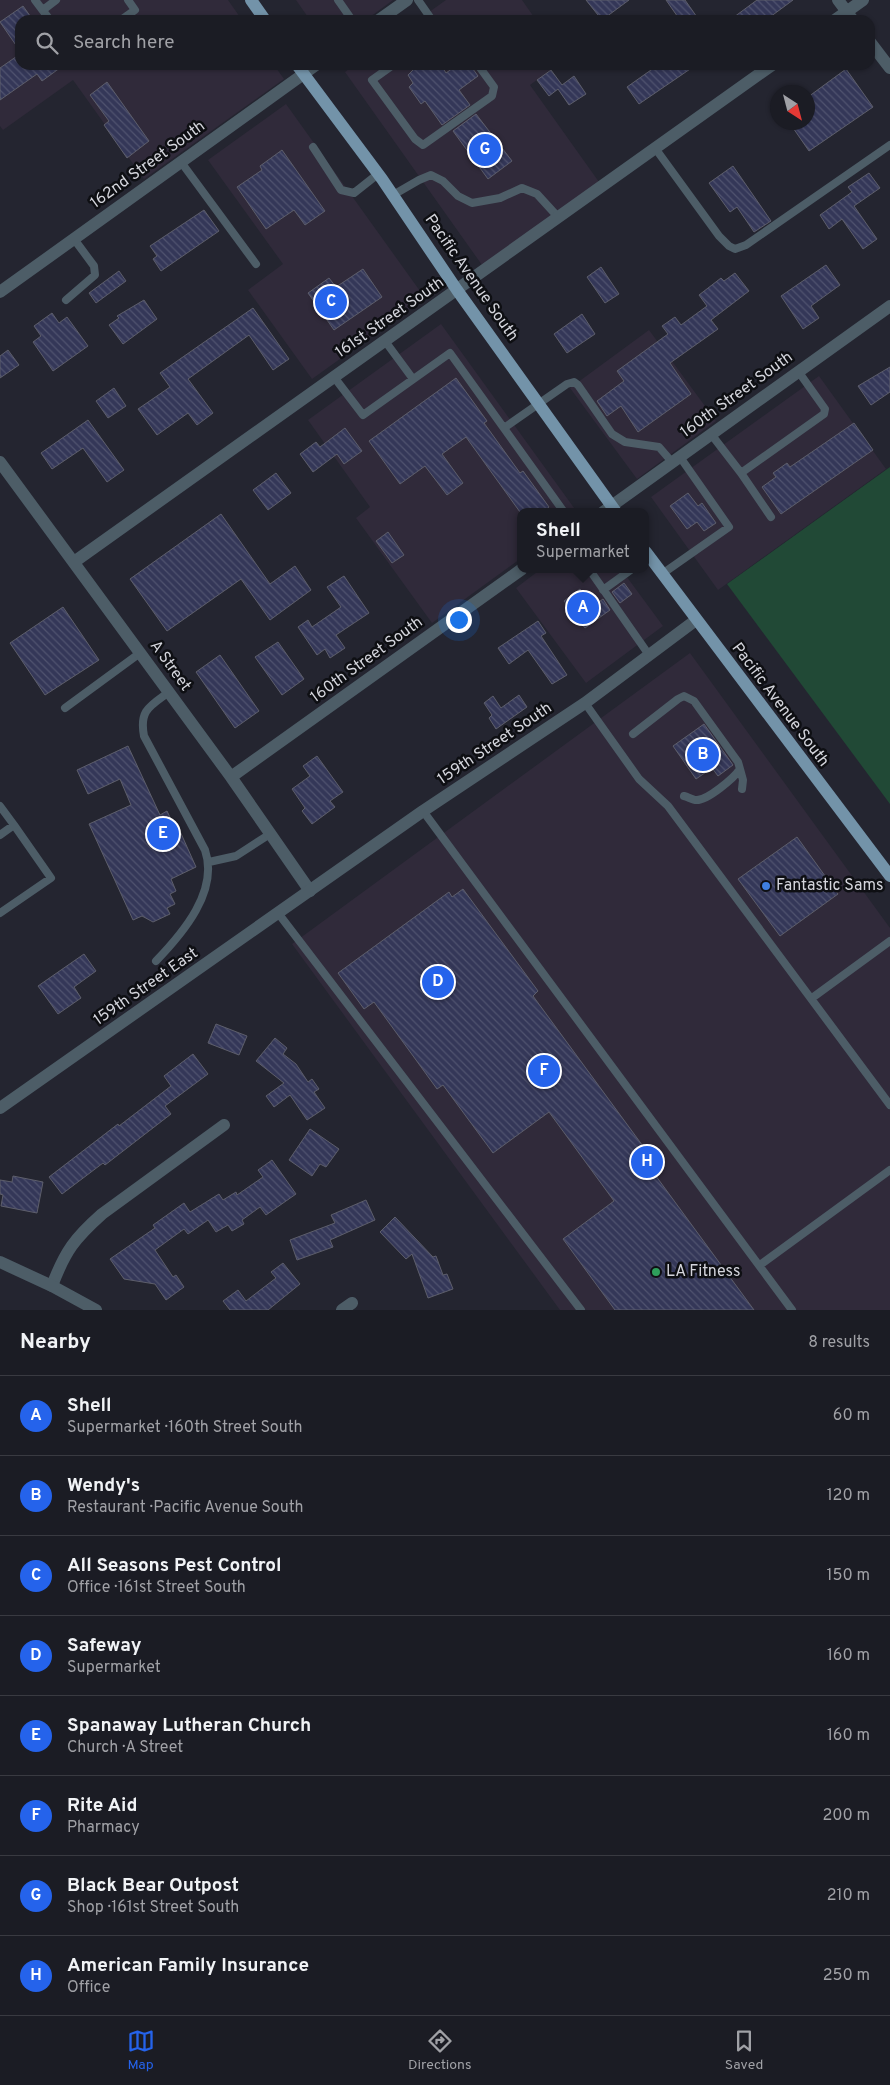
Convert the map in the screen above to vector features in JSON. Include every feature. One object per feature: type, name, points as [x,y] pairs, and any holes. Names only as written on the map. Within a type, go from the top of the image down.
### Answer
[{"type":"main road","points":[[251,0],[262,15]]},
{"type":"main road","name":"Pacific Avenue South","points":[[301,70],[378,174],[457,290],[540,403],[609,508]]},
{"type":"main road","name":"Pacific Avenue South","points":[[649,558],[890,876]]},
{"type":"street","points":[[386,15],[407,0]]},
{"type":"street","points":[[838,0],[849,15]]},
{"type":"street","points":[[851,15],[863,0]]},
{"type":"street","points":[[875,48],[890,68]]},
{"type":"street","name":"162nd Street South","points":[[0,292],[181,162],[299,70]]},
{"type":"street","name":"161st Street South","points":[[74,562],[765,70]]},
{"type":"street","name":"160th Street South","points":[[613,508],[676,459],[890,306]]},
{"type":"street","name":"A Street","points":[[0,462],[231,777],[310,892]]},
{"type":"street","name":"160th Street South","points":[[231,777],[517,573]]},
{"type":"street","name":"159th Street South","points":[[310,892],[423,811],[584,703],[696,620]]},
{"type":"street","name":"159th Street East","points":[[0,1108],[310,892]]},
{"type":"street","points":[[52,1286],[61,1262],[71,1245],[84,1230],[102,1214],[224,1125]]},
{"type":"street","points":[[0,1262],[52,1286],[96,1310]]},
{"type":"lane","points":[[35,0],[46,15]]},
{"type":"lane","points":[[43,10],[56,0]]},
{"type":"lane","points":[[128,0],[135,10],[128,15]]},
{"type":"lane","points":[[338,0],[348,15]]},
{"type":"lane","points":[[418,0],[428,15]]},
{"type":"lane","points":[[386,70],[372,80],[415,139],[422,145],[428,143],[492,96],[494,87],[482,70]]},
{"type":"lane","points":[[655,148],[719,236],[735,249],[746,244],[890,145]]},
{"type":"lane","points":[[313,148],[340,190],[354,193],[378,174]]},
{"type":"lane","points":[[181,162],[256,264]]},
{"type":"lane","points":[[393,195],[430,175],[443,181],[458,196],[472,203],[500,198],[522,188],[537,194],[558,218]]},
{"type":"lane","points":[[66,300],[95,275],[94,266],[74,239]]},
{"type":"lane","points":[[385,341],[413,379]]},
{"type":"lane","points":[[334,377],[364,415],[450,353],[561,508]]},
{"type":"lane","points":[[740,473],[824,414],[824,409],[798,371]]},
{"type":"lane","points":[[504,428],[567,384],[574,382],[612,434],[624,442],[659,447],[676,459],[729,527],[662,574]]},
{"type":"lane","points":[[712,434],[771,518]]},
{"type":"lane","points":[[592,573],[649,655]]},
{"type":"lane","points":[[603,590],[626,573]]},
{"type":"lane","points":[[65,708],[140,653]]},
{"type":"lane","points":[[156,961],[179,934],[202,898],[209,878],[209,862],[205,850],[144,736],[142,724],[144,714],[148,708],[169,692]]},
{"type":"lane","points":[[633,734],[678,699],[688,697],[694,701],[738,762],[743,780],[742,789]]},
{"type":"lane","points":[[584,703],[639,780],[668,806],[890,1105]]},
{"type":"lane","points":[[684,796],[698,800],[705,798],[736,775],[740,769]]},
{"type":"lane","points":[[0,806],[50,878],[0,913]]},
{"type":"lane","points":[[423,811],[457,860],[760,1264],[792,1310]]},
{"type":"lane","points":[[0,835],[14,825]]},
{"type":"lane","points":[[209,862],[236,856],[270,834]]},
{"type":"lane","points":[[278,913],[581,1310]]},
{"type":"lane","points":[[812,998],[890,941]]},
{"type":"lane","points":[[760,1264],[890,1170]]},
{"type":"shaded area","points":[[0,0],[228,0],[238,15],[15,15],[15,70],[278,70],[284,79],[144,179],[73,80],[3,130],[0,126]]},
{"type":"shaded area","points":[[296,0],[393,0],[373,15],[306,15]]},
{"type":"shaded area","points":[[446,0],[522,0],[532,15],[425,15]]},
{"type":"shaded area","points":[[348,70],[550,70],[530,85],[599,182],[482,265],[345,72]]},
{"type":"shaded area","points":[[286,104],[425,298],[312,379],[248,290],[283,264],[208,160]]},
{"type":"shaded area","points":[[441,324],[574,508],[517,508],[517,561],[432,623],[356,518],[370,507],[308,420]]},
{"type":"shaded area","points":[[649,330],[716,421],[637,479],[570,388]]},
{"type":"shaded area","points":[[819,376],[886,469],[718,590],[651,497]]},
{"type":"shaded area","points":[[536,573],[624,573],[663,626],[586,683],[516,588]]},
{"type":"shaded area","points":[[690,653],[890,928],[890,1310],[560,1310],[292,944]]},
{"type":"green space","points":[[890,467],[890,804],[727,584]]},
{"type":"building","points":[[586,0],[629,0],[609,15],[598,15]]},
{"type":"building","points":[[666,0],[685,0],[696,15],[676,15]]},
{"type":"building","points":[[757,0],[793,0],[773,15],[737,15]]},
{"type":"building","points":[[23,6],[29,15],[15,15],[15,44],[0,22]]},
{"type":"building","points":[[15,58],[15,70],[57,70],[42,81],[37,74],[0,100],[0,68]]},
{"type":"building","points":[[413,70],[444,70],[446,73],[450,70],[474,70],[478,76],[459,90],[470,105],[442,125],[425,101],[421,104],[409,87],[413,83],[408,75]]},
{"type":"building","points":[[551,70],[562,85],[574,76],[586,94],[569,105],[558,89],[549,96],[537,80]]},
{"type":"building","points":[[651,70],[689,70],[639,104],[627,87]]},
{"type":"building","points":[[847,70],[873,107],[809,151],[795,130],[815,130],[815,92]]},
{"type":"building","points":[[107,82],[149,141],[127,158],[104,125],[109,121],[90,95]]},
{"type":"building","points":[[476,114],[512,161],[488,179],[453,131]]},
{"type":"building","points":[[282,150],[325,211],[305,225],[294,210],[266,229],[237,187],[262,170],[260,166]]},
{"type":"building","points":[[733,166],[771,221],[754,232],[737,207],[730,212],[709,183]]},
{"type":"building","points":[[869,173],[880,188],[854,206],[877,239],[863,249],[842,219],[829,229],[820,215],[852,192],[848,187]]},
{"type":"building","points":[[204,210],[219,231],[161,271],[153,259],[157,256],[150,246]]},
{"type":"building","points":[[826,265],[840,285],[811,306],[819,318],[803,329],[781,296]]},
{"type":"building","points":[[601,267],[619,294],[605,303],[587,277]]},
{"type":"building","points":[[363,269],[382,297],[334,330],[308,293],[329,278],[336,287]]},
{"type":"building","points":[[119,271],[126,281],[96,303],[89,293]]},
{"type":"building","points":[[735,273],[749,291],[711,320],[718,329],[670,363],[691,394],[638,432],[621,406],[607,416],[597,401],[624,381],[617,371],[668,334],[662,326],[675,317],[681,325],[707,306],[699,295],[721,278],[724,281]]},
{"type":"building","points":[[144,300],[157,319],[123,344],[109,325],[119,318],[117,316]]},
{"type":"building","points":[[253,308],[289,359],[273,370],[249,335],[188,379],[213,413],[197,425],[188,413],[157,435],[138,409],[170,387],[160,373]]},
{"type":"building","points":[[52,313],[59,323],[67,317],[88,346],[53,371],[33,342],[41,336],[34,326]]},
{"type":"building","points":[[582,314],[595,334],[567,353],[554,334]]},
{"type":"building","points":[[8,350],[19,365],[0,378],[0,356]]},
{"type":"building","points":[[890,367],[890,392],[871,405],[858,386]]},
{"type":"building","points":[[456,378],[487,421],[484,423],[520,473],[523,471],[549,507],[517,508],[466,437],[442,454],[463,483],[447,495],[425,466],[400,484],[369,441]]},
{"type":"building","points":[[114,388],[126,406],[108,418],[96,401]]},
{"type":"building","points":[[88,420],[124,470],[107,482],[83,448],[52,469],[41,453]]},
{"type":"building","points":[[854,423],[873,450],[781,514],[762,487],[776,477],[773,473],[787,463],[790,467]]},
{"type":"building","points":[[345,428],[362,451],[344,464],[337,454],[313,472],[300,454],[316,442],[320,447]]},
{"type":"building","points":[[276,473],[291,493],[268,510],[253,490]]},
{"type":"building","points":[[688,493],[698,506],[702,503],[716,523],[704,531],[697,522],[687,529],[670,506]]},
{"type":"building","points":[[221,514],[270,584],[295,566],[311,590],[270,620],[241,579],[167,631],[130,579]]},
{"type":"building","points":[[388,532],[404,555],[392,563],[376,541]]},
{"type":"building","points":[[344,576],[369,613],[336,635],[345,648],[330,658],[325,649],[317,655],[298,627],[308,620],[312,627],[341,607],[327,587]]},
{"type":"building","points":[[624,583],[632,594],[620,603],[612,592]]},
{"type":"building","points":[[580,589],[593,606],[603,599],[610,610],[585,628],[564,601]]},
{"type":"building","points":[[63,607],[99,660],[45,695],[10,643]]},
{"type":"building","points":[[538,621],[546,633],[541,636],[567,675],[552,684],[528,650],[509,664],[498,648]]},
{"type":"building","points":[[278,642],[304,679],[282,695],[255,657]]},
{"type":"building","points":[[220,655],[259,711],[235,728],[196,672]]},
{"type":"building","points":[[519,695],[527,707],[496,729],[489,718],[492,715],[484,703],[493,696],[501,708]]},
{"type":"building","points":[[704,724],[733,765],[718,776],[712,768],[696,779],[673,746]]},
{"type":"building","points":[[128,746],[160,815],[167,811],[176,830],[179,829],[196,867],[171,879],[176,891],[170,894],[175,904],[167,908],[170,914],[153,922],[142,916],[133,920],[89,824],[131,805],[120,779],[88,794],[77,770]]},
{"type":"building","points":[[317,756],[343,792],[330,801],[335,807],[312,824],[302,811],[305,808],[292,789],[310,776],[303,766]]},
{"type":"building","points":[[797,837],[838,894],[780,936],[738,879]]},
{"type":"building","points":[[463,889],[538,991],[533,996],[659,1168],[653,1172],[754,1310],[615,1310],[563,1239],[614,1201],[549,1112],[493,1153],[443,1085],[437,1089],[374,1002],[364,1009],[338,973],[449,892],[452,897]]},
{"type":"building","points":[[84,954],[96,971],[74,987],[81,998],[58,1014],[38,986]]},
{"type":"building","points":[[216,1024],[247,1036],[239,1055],[208,1043]]},
{"type":"building","points":[[275,1038],[287,1048],[283,1054],[296,1064],[308,1082],[312,1079],[319,1089],[314,1092],[325,1108],[307,1120],[290,1095],[274,1107],[266,1096],[284,1083],[256,1061]]},
{"type":"building","points":[[193,1054],[208,1074],[165,1106],[171,1114],[105,1165],[103,1163],[62,1194],[49,1177],[171,1086],[164,1076]]},
{"type":"building","points":[[310,1129],[339,1149],[326,1167],[320,1164],[312,1176],[289,1160]]},
{"type":"building","points":[[272,1160],[296,1194],[266,1215],[260,1207],[242,1220],[244,1224],[232,1231],[228,1225],[216,1232],[208,1220],[188,1234],[184,1229],[155,1250],[173,1277],[176,1275],[184,1287],[166,1300],[155,1284],[124,1279],[110,1259],[155,1228],[153,1225],[184,1203],[190,1212],[219,1194],[223,1200],[236,1192],[237,1195],[263,1177],[258,1170]]},
{"type":"building","points":[[13,1176],[43,1182],[37,1213],[1,1206],[3,1195],[0,1194],[0,1180],[12,1182]]},
{"type":"building","points":[[366,1200],[375,1220],[330,1240],[333,1247],[297,1260],[290,1240],[335,1223],[331,1215]]},
{"type":"building","points":[[395,1217],[433,1257],[436,1256],[443,1275],[447,1274],[453,1289],[428,1298],[412,1254],[406,1259],[380,1232]]},
{"type":"building","points":[[283,1263],[300,1284],[268,1310],[230,1310],[223,1301],[238,1290],[246,1301],[276,1278],[271,1272]]},
{"type":"place","name":"Black Bear Outpost","points":[[485,150]]},
{"type":"place","name":"All Seasons Pest Control","points":[[331,302]]},
{"type":"place","name":"Shell","points":[[583,608]]},
{"type":"place","name":"Wendy's","points":[[703,755]]},
{"type":"place","name":"Spanaway Lutheran Church","points":[[163,834]]},
{"type":"place","name":"Fantastic Sams","points":[[766,886]]},
{"type":"place","name":"Safeway","points":[[438,982]]},
{"type":"place","name":"Rite Aid","points":[[544,1071]]},
{"type":"place","name":"American Family Insurance","points":[[647,1162]]},
{"type":"place","name":"LA Fitness","points":[[656,1272]]}]
